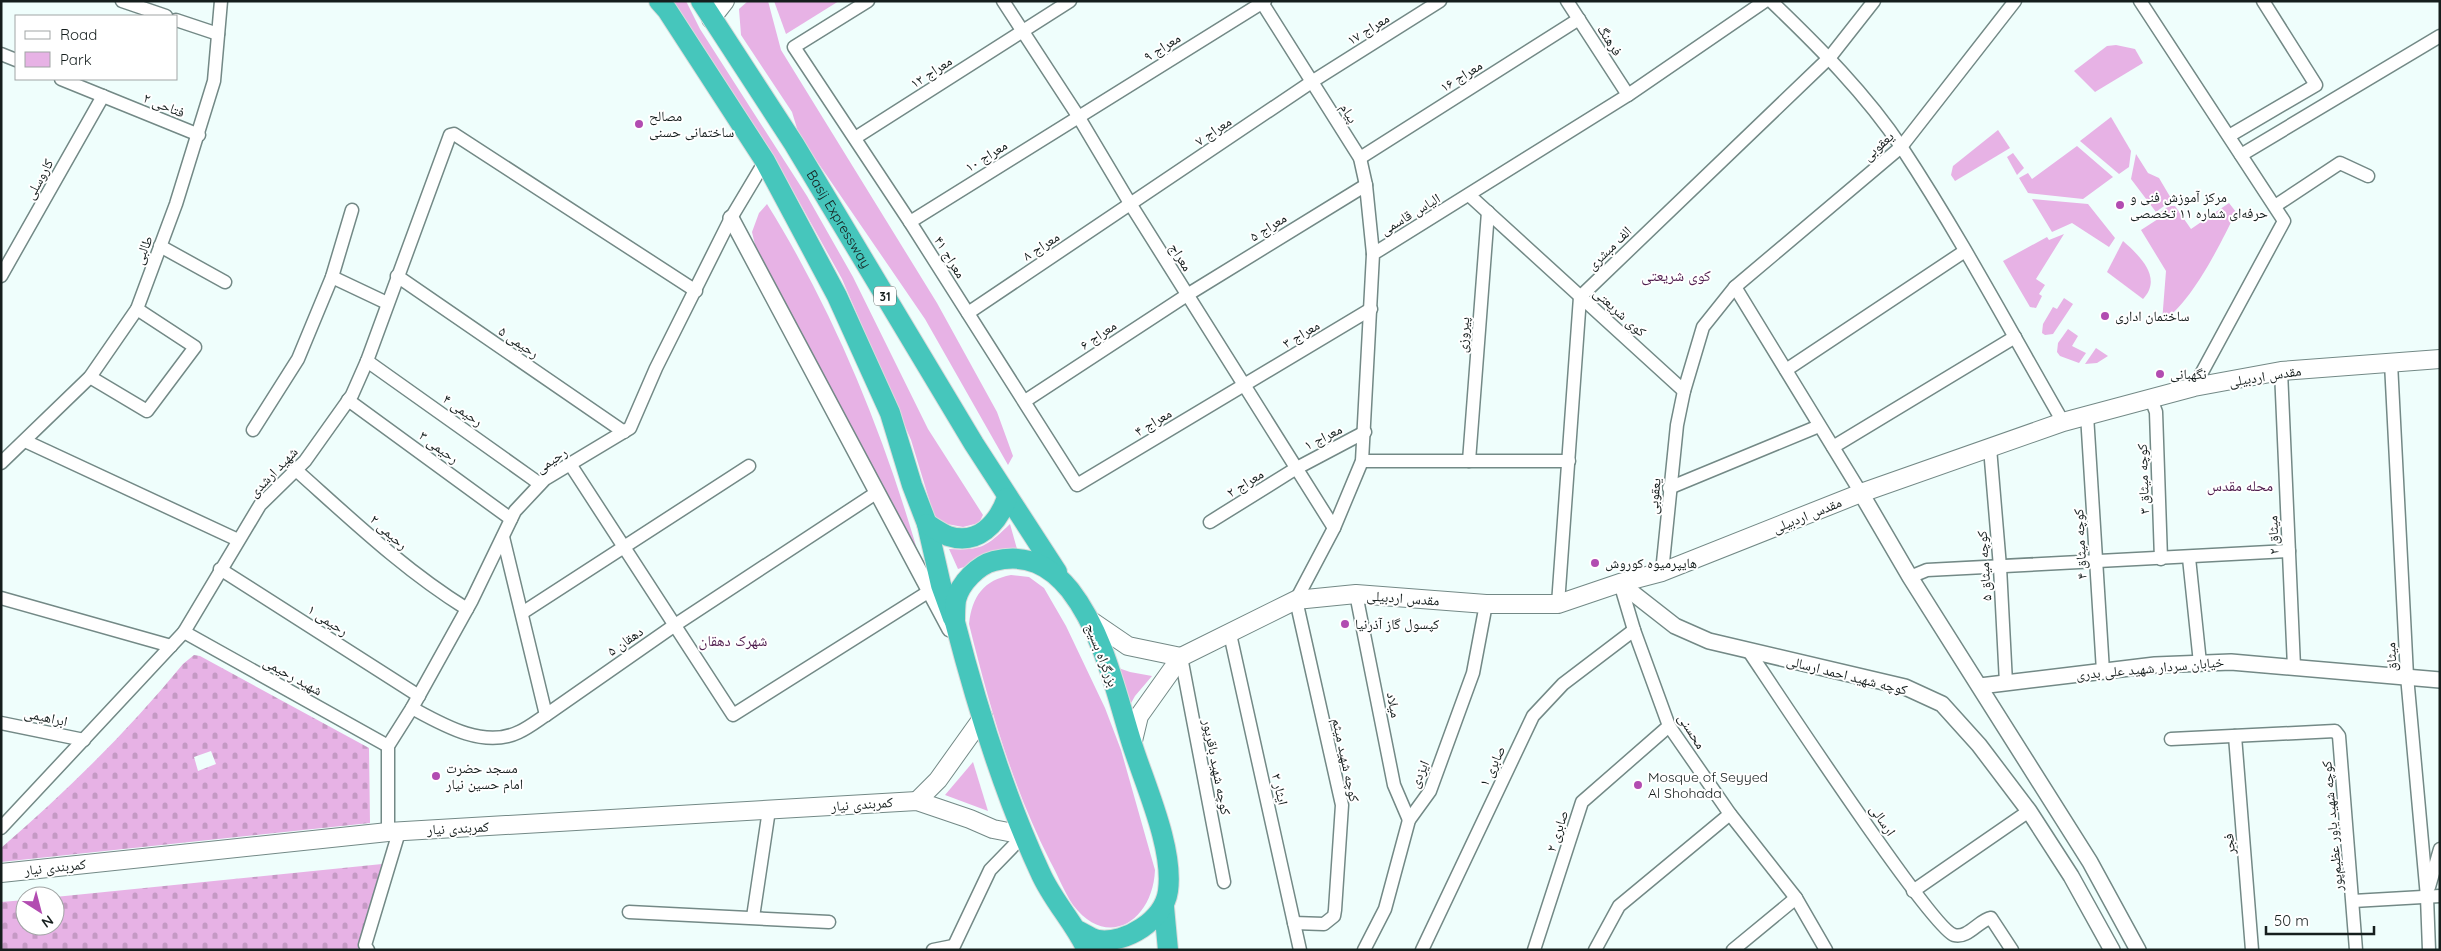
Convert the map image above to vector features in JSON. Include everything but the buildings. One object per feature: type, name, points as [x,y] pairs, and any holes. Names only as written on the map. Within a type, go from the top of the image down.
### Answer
[{"type":"highway","points":[[659,1],[667,10],[765,161],[837,296],[890,414],[912,485],[928,524],[941,585],[955,622]]},
{"type":"highway","name":"Basij Expressway","points":[[701,1],[794,144],[1008,498],[1070,590]]},
{"type":"highway","points":[[928,524],[948,536],[969,539],[990,529],[1002,514],[1008,498]]},
{"type":"highway","name":"بزرگراه بسیج","points":[[1011,557],[1035,561],[1055,575],[1070,590],[1088,618],[1106,662],[1151,800],[1167,858],[1168,890],[1164,907],[1132,935],[1116,941],[1096,940],[1078,930],[1056,901],[1044,880],[1000,773],[962,650],[955,622],[956,598],[968,577],[987,562],[1011,557]]},
{"type":"highway","points":[[1164,907],[1168,950]]},
{"type":"highway","points":[[1078,930],[1087,950]]},
{"type":"main road","points":[[711,19],[725,1]]},
{"type":"main road","name":"مقدس اردبیلی","points":[[1182,657],[1296,600],[1356,594],[1486,604],[1558,604],[1620,583],[1662,572],[1860,493],[2087,415],[2194,387],[2281,371],[2440,359]]},
{"type":"main road","points":[[1088,618],[1128,646],[1182,657],[1139,716],[1132,745]]},
{"type":"main road","points":[[983,717],[938,780],[916,800],[993,829],[1024,835]]},
{"type":"main road","name":"کمربندی نیار","points":[[1,873],[393,832],[916,800]]},
{"type":"street","points":[[122,1],[163,15]]},
{"type":"street","name":"طالبی","points":[[1,463],[90,377],[137,309],[199,135],[214,81],[221,1]]},
{"type":"street","name":"معراج ۴۱","points":[[868,1],[794,47],[1026,401],[1077,485]]},
{"type":"street","name":"معراج","points":[[1003,1],[1078,116],[1131,205],[1245,384],[1295,469],[1334,528]]},
{"type":"street","name":"معراج ۱۲","points":[[855,138],[1070,1]]},
{"type":"street","name":"معراج ۱۷","points":[[1313,81],[1440,1]]},
{"type":"street","name":"فرهنگ","points":[[1567,1],[1628,95]]},
{"type":"street","name":"الیاس قاسمی","points":[[1296,600],[1334,528],[1362,461],[1373,254],[1628,95],[1765,1]]},
{"type":"street","points":[[1771,1],[1830,57],[1901,146],[1965,251],[2063,422]]},
{"type":"street","name":"الف مبشری","points":[[1580,296],[1830,57],[1874,1]]},
{"type":"street","name":"یعقوبی","points":[[1662,572],[1669,488],[1684,391],[1703,327],[1735,287],[1901,146],[2015,1]]},
{"type":"street","points":[[2140,1],[2284,221],[2194,387]]},
{"type":"street","points":[[2229,136],[2316,85],[2263,1]]},
{"type":"street","name":"پیام","points":[[1262,2],[1360,158],[1366,185],[1373,254]]},
{"type":"street","name":"معراج ۹","points":[[1078,116],[1262,2]]},
{"type":"street","name":"معراج ۱۶","points":[[1360,158],[1579,19]]},
{"type":"street","points":[[178,21],[218,34]]},
{"type":"street","points":[[2241,155],[2440,36]]},
{"type":"street","points":[[1,54],[15,60]]},
{"type":"street","name":"فتاحی ۲","points":[[63,80],[199,135]]},
{"type":"street","name":"معراج ۷","points":[[1131,205],[1313,81]]},
{"type":"street","name":"کاروسلی","points":[[1,276],[103,96]]},
{"type":"street","name":"معراج ۱۰","points":[[910,222],[1078,116]]},
{"type":"street","name":"شهید ارشدی","points":[[1,828],[184,632],[260,505],[306,461],[348,400],[367,361],[450,135],[454,134],[696,290]]},
{"type":"street","name":"رحیمی","points":[[388,746],[419,696],[467,608],[515,511],[540,484],[630,428],[656,368],[731,218],[765,161]]},
{"type":"street","points":[[2275,206],[2340,163],[2368,176]]},
{"type":"street","name":"معراج ۵","points":[[1187,294],[1366,185]]},
{"type":"street","name":"کوی شریعتی","points":[[1469,195],[1684,391]]},
{"type":"street","name":"معراج ۸","points":[[968,313],[1131,205]]},
{"type":"street","points":[[253,430],[298,359],[332,277],[352,210]]},
{"type":"street","name":"پیروزی","points":[[1469,461],[1488,212]]},
{"type":"street","points":[[731,218],[928,592],[962,650]]},
{"type":"street","points":[[160,246],[225,282]]},
{"type":"street","points":[[1786,370],[1965,251]]},
{"type":"street","name":"رحیمی ۵","points":[[397,276],[624,432]]},
{"type":"street","points":[[332,277],[387,303]]},
{"type":"street","points":[[1735,287],[1910,577],[2090,862],[2138,950]]},
{"type":"street","name":"معراج ۶","points":[[1026,401],[1187,294]]},
{"type":"street","points":[[1558,604],[1580,296]]},
{"type":"street","points":[[90,377],[146,411],[195,347],[137,309]]},
{"type":"street","name":"معراج ۳","points":[[1245,384],[1371,309]]},
{"type":"street","points":[[1832,447],[2015,337]]},
{"type":"street","name":"رحیمی ۴","points":[[367,361],[540,484]]},
{"type":"street","name":"میثاق","points":[[2391,363],[2407,676],[2433,896],[2429,950]]},
{"type":"street","name":"میثاق ۲","points":[[2281,371],[2294,667]]},
{"type":"street","name":"معراج ۴","points":[[1077,485],[1245,384]]},
{"type":"street","name":"کوچه میثاق ۳","points":[[2151,399],[2156,412],[2161,559]]},
{"type":"street","name":"رحیمی ۳","points":[[348,400],[511,519]]},
{"type":"street","name":"کوچه میثاق ۴","points":[[2087,415],[2103,672]]},
{"type":"street","points":[[1669,488],[1819,426]]},
{"type":"street","name":"معراج ۱","points":[[1295,469],[1365,432]]},
{"type":"street","points":[[25,441],[238,540]]},
{"type":"street","name":"کوچه میثاق ۵","points":[[1990,448],[2000,567],[2006,683]]},
{"type":"street","points":[[1362,461],[1569,461]]},
{"type":"street","points":[[570,464],[734,715],[928,592]]},
{"type":"street","points":[[522,613],[749,466]]},
{"type":"street","name":"معراج ۲","points":[[1210,522],[1295,469]]},
{"type":"street","name":"رحیمی ۲","points":[[296,470],[429,585],[467,608]]},
{"type":"street","name":"دهقان ۵","points":[[412,708],[450,728],[478,736],[498,738],[519,733],[675,625],[876,493]]},
{"type":"street","points":[[503,537],[546,715]]},
{"type":"street","points":[[1910,577],[1927,570],[2289,552]]},
{"type":"street","points":[[2189,558],[2200,663]]},
{"type":"street","name":"رحیمی ۱","points":[[220,569],[419,696]]},
{"type":"street","name":"محسنی","points":[[1620,583],[1634,630],[1668,726],[1730,814],[1796,898],[1826,950]]},
{"type":"street","name":"کوچه شهید احمد ارسالی","points":[[1620,583],[1675,626],[1709,641],[1905,688],[1942,704],[1978,745],[2029,811],[2071,876],[2108,943]]},
{"type":"street","name":"میلاد","points":[[1356,594],[1394,784],[1409,820]]},
{"type":"street","points":[[1,598],[171,646]]},
{"type":"street","name":"کوچه شهید میثم","points":[[1294,923],[1324,924],[1334,916],[1342,805],[1296,600]]},
{"type":"street","name":"ایزدی","points":[[1364,950],[1385,909],[1409,820],[1430,791],[1469,682],[1486,604]]},
{"type":"street","name":"صابری ۱","points":[[1422,950],[1533,716],[1563,684],[1634,630]]},
{"type":"street","name":"شهید رحیمی","points":[[184,632],[388,746]]},
{"type":"street","name":"ایثار ۲","points":[[1230,634],[1300,950]]},
{"type":"street","name":"ارسالی","points":[[1748,650],[1913,891],[1947,932],[1956,936],[1965,934],[1986,919],[1991,918],[2012,950]]},
{"type":"street","name":"کوچه شهید باقرپور","points":[[1182,657],[1224,882]]},
{"type":"street","name":"خیابان سردار شهید علی بدری","points":[[1980,686],[2155,665],[2231,662],[2440,680]]},
{"type":"street","name":"ابراهیمی","points":[[1,723],[84,740]]},
{"type":"street","name":"صابری ۲","points":[[1534,950],[1582,802],[1668,726]]},
{"type":"street","name":"کوچه شهید یاور عظیم‌پور","points":[[2235,736],[2335,731],[2339,736],[2356,950]]},
{"type":"street","points":[[2171,739],[2235,736]]},
{"type":"street","name":"فجر","points":[[2235,736],[2252,950]]},
{"type":"street","points":[[368,950],[365,945],[393,832],[388,746]]},
{"type":"street","points":[[753,917],[769,810]]},
{"type":"street","points":[[1913,891],[2029,811]]},
{"type":"street","points":[[1595,950],[1619,906],[1730,814]]},
{"type":"street","points":[[933,950],[953,948],[990,870],[1024,835]]},
{"type":"street","points":[[2353,901],[2433,896],[2440,849]]},
{"type":"street","points":[[1733,950],[1796,898]]},
{"type":"street","points":[[629,912],[829,922]]},
{"type":"street","points":[[2108,943],[2118,940],[2128,930]]},
{"type":"green space","points":[[667,1],[686,1],[700,29],[807,196],[853,277],[928,429],[983,515],[979,523],[963,527],[936,522],[911,440],[842,279],[787,180],[730,88]]},
{"type":"green space","points":[[748,1],[768,1],[781,50],[937,303],[997,412],[1013,456],[1008,465],[925,319],[799,135],[792,112],[741,35],[739,9]]},
{"type":"green space","points":[[774,1],[839,1],[786,34]]},
{"type":"green space","points":[[2116,45],[2135,49],[2143,63],[2095,92],[2074,71],[2107,46]]},
{"type":"green space","points":[[2111,117],[2131,151],[2129,167],[2119,174],[2080,141]]},
{"type":"green space","points":[[1998,130],[2010,148],[1955,181],[1951,175],[1953,166]]},
{"type":"green space","points":[[2077,146],[2113,177],[2083,199],[2028,193],[2019,178],[2028,173],[2032,179]]},
{"type":"green space","points":[[2013,153],[2024,168],[2017,175],[2007,157]]},
{"type":"green space","points":[[2136,154],[2148,173],[2159,178],[2172,200],[2156,212],[2131,179]]},
{"type":"green space","points":[[2032,199],[2088,204],[2115,238],[2109,247],[2072,223],[2052,232]]},
{"type":"green space","points":[[2229,203],[2236,212],[2204,272],[2184,301],[2162,322],[2166,271],[2141,230],[2158,219],[2156,215],[2169,206],[2175,206],[2191,229]]},
{"type":"green space","points":[[767,204],[792,246],[837,333],[875,423],[921,563],[815,358],[758,258],[752,232],[759,213]]},
{"type":"green space","points":[[2064,234],[2036,279],[2045,285],[2039,294],[2042,296],[2036,308],[2030,307],[2003,261],[2047,237],[2049,240]]},
{"type":"green space","points":[[2123,241],[2142,260],[2150,275],[2149,291],[2143,299],[2107,272]]},
{"type":"green space","points":[[2064,298],[2073,304],[2053,334],[2045,335],[2042,333],[2043,324],[2053,307],[2057,309]]},
{"type":"green space","points":[[2068,329],[2078,336],[2072,346],[2086,353],[2079,363],[2060,356],[2057,352],[2058,343]]},
{"type":"green space","points":[[2096,348],[2108,356],[2097,363],[2085,364]]},
{"type":"green space","points":[[1010,524],[1017,549],[958,569],[949,549],[969,549],[983,546]]},
{"type":"green space","points":[[1011,575],[1029,577],[1044,588],[1066,626],[1105,708],[1121,750],[1155,870],[1152,888],[1146,903],[1137,915],[1126,924],[1114,927],[1100,926],[1086,919],[1073,905],[1036,833],[1003,745],[969,624],[973,605],[981,591],[993,581]]},
{"type":"green space","points":[[194,655],[200,656],[369,748],[370,823],[1,862],[1,848],[50,805],[96,760],[141,713],[183,664]],"holes":[[[211,751],[216,764],[198,771],[194,757]]]},
{"type":"green space","points":[[1107,664],[1130,672],[1152,676],[1135,696],[1125,714]]},
{"type":"green space","points":[[973,762],[988,811],[945,795]]},
{"type":"green space","points":[[392,863],[358,950],[1,950],[1,902],[15,901],[15,936],[65,936],[65,896]]},
{"type":"place","name":"مصالح ساختمانی حسنی","points":[[639,124]]},
{"type":"place","name":"مرکز آموزش فنی و حرفه‌ای شماره ۱۱ تخصصی","points":[[2120,205]]},
{"type":"place","name":"ساختمان اداری","points":[[2105,316]]},
{"type":"place","name":"نگهبانی","points":[[2160,374]]},
{"type":"place","name":"هایپرمیوه کوروش","points":[[1595,563]]},
{"type":"place","name":"کپسول گاز آذرنیا","points":[[1345,624]]},
{"type":"place","name":"مسجد حضرت امام حسین نیار","points":[[436,776]]},
{"type":"place","name":"Mosque of Seyyed Al Shohada","points":[[1638,785]]},
{"type":"district","name":"کوی شریعتی","points":[[1676,275]]},
{"type":"district","name":"محله مقدس","points":[[2240,485]]},
{"type":"district","name":"شهرک دهقان","points":[[733,640]]}]
